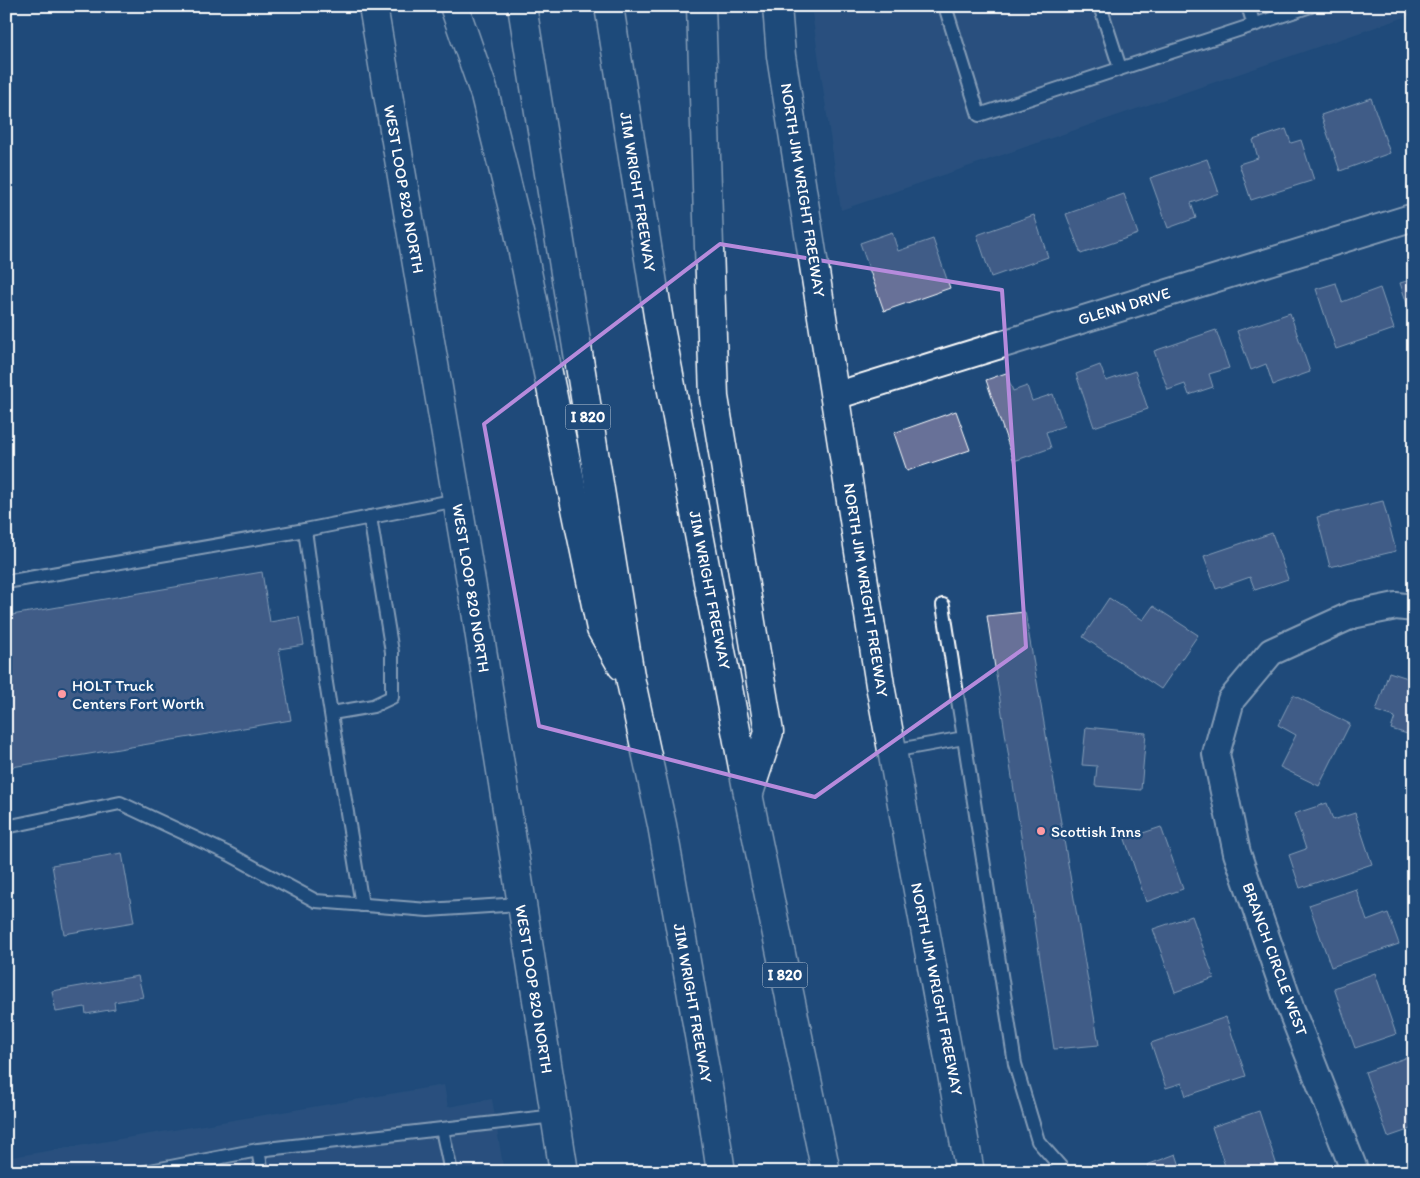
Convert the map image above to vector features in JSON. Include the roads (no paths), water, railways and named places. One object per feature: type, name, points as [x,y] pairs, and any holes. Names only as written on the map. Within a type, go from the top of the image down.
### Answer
[{"type":"main road","name":"WEST LOOP 820 NORTH","points":[[373,6],[457,500],[564,1172]]},
{"type":"main road","points":[[454,6],[485,95],[519,233],[601,630],[632,682]]},
{"type":"main road","name":"JIM WRIGHT FREEWAY","points":[[522,6],[632,682],[662,826],[709,1092],[720,1172]]},
{"type":"main road","name":"JIM WRIGHT FREEWAY","points":[[609,6],[659,322],[748,794],[824,1164]]},
{"type":"main road","points":[[701,6],[714,397],[770,732],[748,794]]},
{"type":"main road","name":"NORTH JIM WRIGHT FREEWAY","points":[[777,6],[782,56],[892,751],[970,1172]]},
{"type":"street","name":"GLENN DRIVE","points":[[835,396],[1414,217]]},
{"type":"street","name":"BRANCH CIRCLE WEST","points":[[1355,1172],[1290,1007],[1237,853],[1216,754],[1231,700],[1271,652],[1352,615],[1396,606],[1414,608]]},
{"type":"lane","points":[[945,6],[979,115],[1311,6]]},
{"type":"lane","points":[[1100,6],[1120,68]]},
{"type":"lane","points":[[1248,6],[1254,25]]},
{"type":"lane","points":[[6,582],[305,530],[457,500]]},
{"type":"lane","points":[[332,713],[373,706],[392,697],[392,652],[370,517]]},
{"type":"lane","points":[[305,530],[362,905]]},
{"type":"lane","points":[[943,605],[1015,1064],[1038,1141],[1065,1172]]},
{"type":"lane","points":[[892,751],[964,738]]},
{"type":"lane","points":[[6,827],[120,803],[228,854],[316,901],[428,910],[520,904]]},
{"type":"lane","points":[[146,1172],[258,1150],[555,1116]]},
{"type":"lane","points":[[442,1129],[451,1172]]},
{"type":"lane","points":[[258,1150],[262,1172]]},
{"type":"place","name":"HOLT Truck Centers Fort Worth","points":[[62,694]]},
{"type":"place","name":"Scottish Inns","points":[[1041,831]]}]
